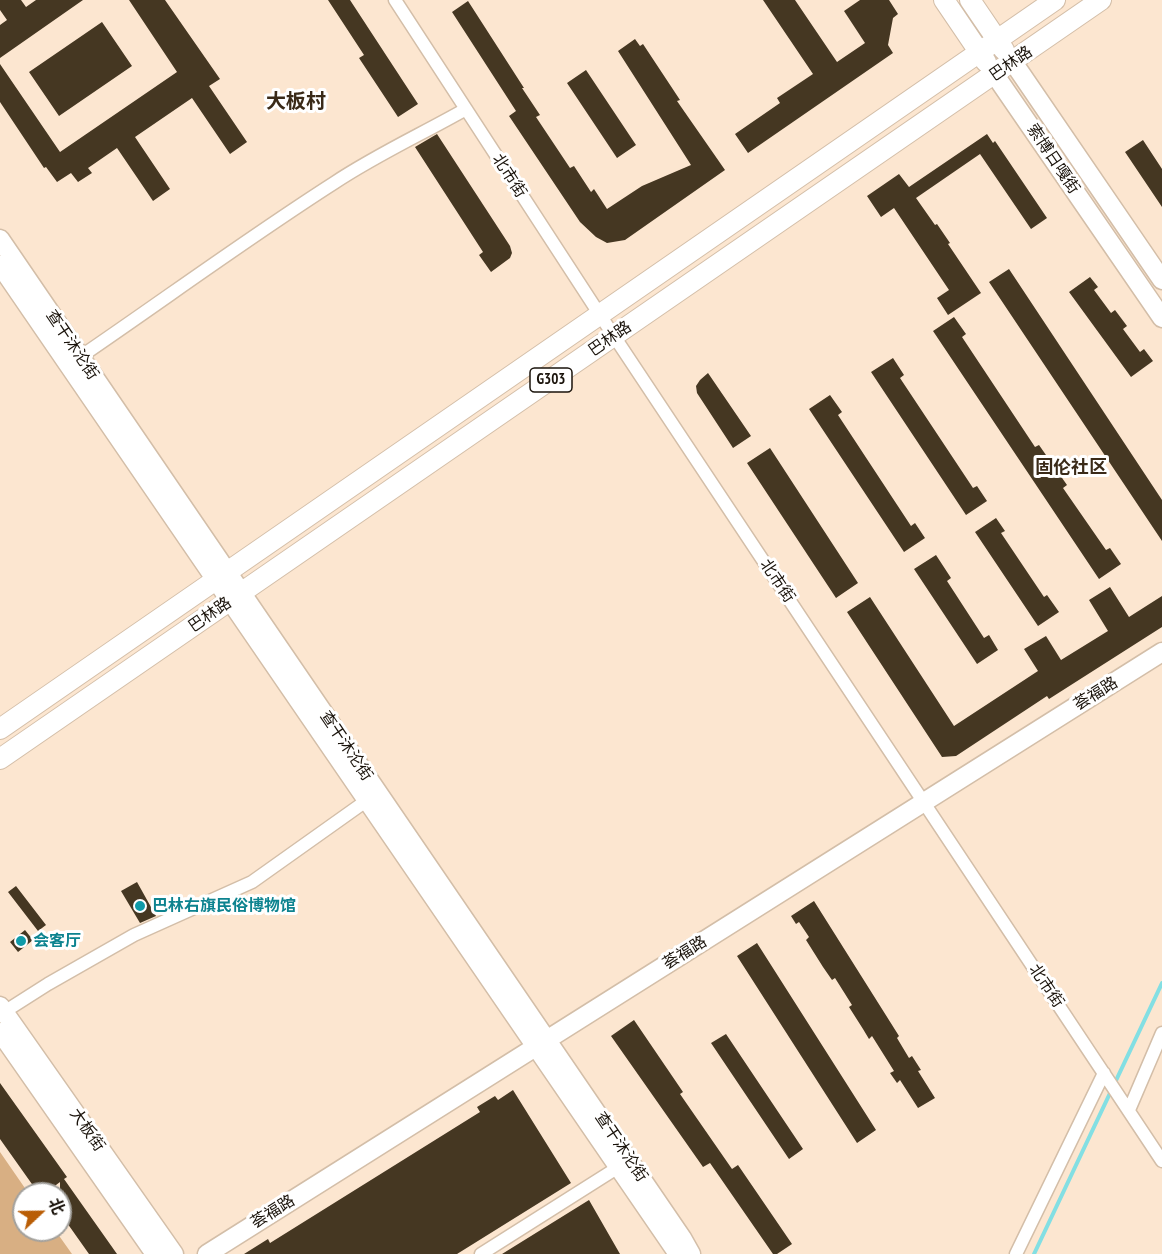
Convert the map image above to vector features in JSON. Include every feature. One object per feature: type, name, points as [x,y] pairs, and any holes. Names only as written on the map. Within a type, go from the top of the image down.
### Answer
[{"type":"main road","name":"索博日嘎街","points":[[944,0],[995,75]]},
{"type":"main road","name":"索博日嘎街","points":[[970,0],[1013,62]]},
{"type":"main road","name":"巴林路","points":[[0,729],[1055,0]]},
{"type":"main road","name":"巴林路","points":[[0,759],[1101,0]]},
{"type":"street","name":"北市街","points":[[395,0],[600,315],[1162,1161]]},
{"type":"street","name":"索博日嘎街","points":[[1013,62],[1162,280]]},
{"type":"street","name":"索博日嘎街","points":[[995,75],[1162,318]]},
{"type":"street","points":[[80,357],[333,183],[385,152],[409,142],[466,110]]},
{"type":"street","name":"查干沐沦街","points":[[0,239],[80,357],[221,576]]},
{"type":"street","name":"查干沐沦街","points":[[0,265],[236,597],[541,1044],[617,1168],[678,1254]]},
{"type":"street","name":"查干沐沦街","points":[[236,597],[366,801],[682,1238],[691,1254]]},
{"type":"street","name":"荟福路","points":[[207,1254],[1162,652]]},
{"type":"street","points":[[2,1009],[134,935],[252,882],[366,801]]},
{"type":"street","name":"大板街","points":[[2,1009],[174,1254]]},
{"type":"street","name":"大板街","points":[[0,1032],[155,1254]]},
{"type":"street","points":[[1129,1110],[1162,1033]]},
{"type":"street","points":[[1016,1254],[1104,1073]]},
{"type":"street","points":[[480,1254],[617,1168]]},
{"type":"shaded area","points":[[0,1152],[21,1182],[12,1182],[12,1242],[64,1242],[72,1254],[0,1254]]},
{"type":"building","points":[[0,0],[21,0],[26,7],[36,0],[83,0],[0,58],[0,25],[7,20],[0,10]]},
{"type":"building","points":[[129,0],[165,0],[220,79],[209,86],[247,142],[230,154],[192,98],[135,137],[170,189],[153,201],[117,148],[88,168],[92,173],[78,182],[71,173],[57,182],[46,167],[44,168],[0,102],[0,64],[60,152],[177,72]]},
{"type":"building","points":[[328,0],[350,0],[418,104],[398,117],[359,58],[364,55]]},
{"type":"building","points":[[763,0],[795,0],[837,62],[865,43],[844,11],[860,0],[889,0],[898,14],[893,18],[888,45],[893,53],[748,153],[735,134],[780,103],[777,98],[813,74]]},
{"type":"building","points":[[468,1],[524,88],[522,88],[540,115],[536,117],[570,168],[574,166],[591,192],[594,189],[607,209],[642,186],[691,165],[618,51],[635,39],[640,46],[643,44],[680,100],[677,101],[725,170],[625,240],[607,243],[596,237],[580,222],[509,116],[516,111],[452,12]]},
{"type":"building","points":[[102,22],[132,66],[59,116],[29,72]]},
{"type":"building","points":[[586,70],[636,145],[617,158],[567,83]]},
{"type":"building","points":[[437,134],[510,246],[512,253],[510,258],[491,272],[479,255],[483,252],[415,147]]},
{"type":"building","points":[[987,134],[993,143],[995,141],[1047,218],[1031,229],[980,154],[916,198],[950,243],[948,244],[981,293],[948,315],[937,298],[949,290],[894,208],[881,217],[867,196],[899,174],[909,187]]},
{"type":"building","points":[[1143,140],[1162,169],[1162,207],[1125,152]]},
{"type":"building","points":[[1009,269],[1162,500],[1162,541],[989,282]]},
{"type":"building","points":[[1090,277],[1098,287],[1094,290],[1111,313],[1115,310],[1127,326],[1123,329],[1140,352],[1144,349],[1153,361],[1131,377],[1069,292]]},
{"type":"building","points":[[954,317],[966,334],[962,337],[1035,447],[1039,445],[1067,485],[1063,488],[1106,550],[1110,548],[1121,564],[1099,579],[933,331]]},
{"type":"building","points":[[893,358],[904,375],[900,378],[973,488],[977,486],[987,501],[966,515],[871,372]]},
{"type":"building","points":[[708,373],[751,436],[733,448],[697,393],[696,386]]},
{"type":"building","points":[[830,395],[842,412],[838,415],[911,526],[915,523],[925,538],[904,552],[809,409]]},
{"type":"building","points":[[770,448],[858,583],[836,598],[747,463]]},
{"type":"building","points":[[996,518],[1005,531],[1001,533],[1044,597],[1047,595],[1059,612],[1038,626],[975,532]]},
{"type":"building","points":[[936,555],[951,578],[947,581],[984,638],[989,635],[998,650],[977,664],[914,569]]},
{"type":"building","points":[[1110,587],[1129,617],[1162,596],[1162,627],[1049,699],[1047,696],[956,756],[942,757],[847,612],[870,597],[954,726],[1038,671],[1024,649],[1046,636],[1061,660],[1108,631],[1089,600]]},
{"type":"building","name":"巴林右旗民俗博物馆","points":[[137,882],[156,916],[140,923],[121,891]]},
{"type":"building","points":[[16,886],[46,925],[38,931],[8,892]]},
{"type":"building","points":[[814,901],[899,1036],[897,1038],[909,1058],[912,1056],[921,1070],[918,1071],[935,1098],[918,1108],[900,1080],[897,1083],[890,1073],[894,1071],[872,1036],[869,1039],[849,1007],[852,1005],[835,978],[832,980],[806,940],[809,937],[799,922],[796,924],[791,916]]},
{"type":"building","name":"会客厅","points":[[25,930],[33,940],[18,952],[10,942]]},
{"type":"building","points":[[757,943],[876,1130],[857,1143],[737,956]]},
{"type":"building","points":[[634,1020],[683,1092],[680,1094],[732,1169],[738,1165],[792,1244],[777,1254],[773,1254],[710,1163],[703,1167],[611,1036]]},
{"type":"building","points":[[726,1034],[803,1149],[789,1159],[711,1043]]},
{"type":"building","points":[[0,1083],[67,1177],[64,1179],[66,1182],[30,1182],[0,1139]]},
{"type":"building","points":[[513,1090],[571,1183],[457,1254],[244,1254],[268,1239],[270,1243],[480,1112],[477,1107],[495,1096],[498,1100]]},
{"type":"building","points":[[72,1190],[117,1254],[89,1254],[72,1230]]},
{"type":"building","points":[[589,1200],[620,1254],[502,1254]]},
{"type":"waterway","points":[[1034,1254],[1162,983]]},
{"type":"place","name":"巴林右旗民俗博物馆","points":[[140,906]]},
{"type":"place","name":"会客厅","points":[[21,941]]},
{"type":"district","name":"大板村","points":[[296,102]]},
{"type":"district","name":"固伦社区","points":[[1071,468]]}]
